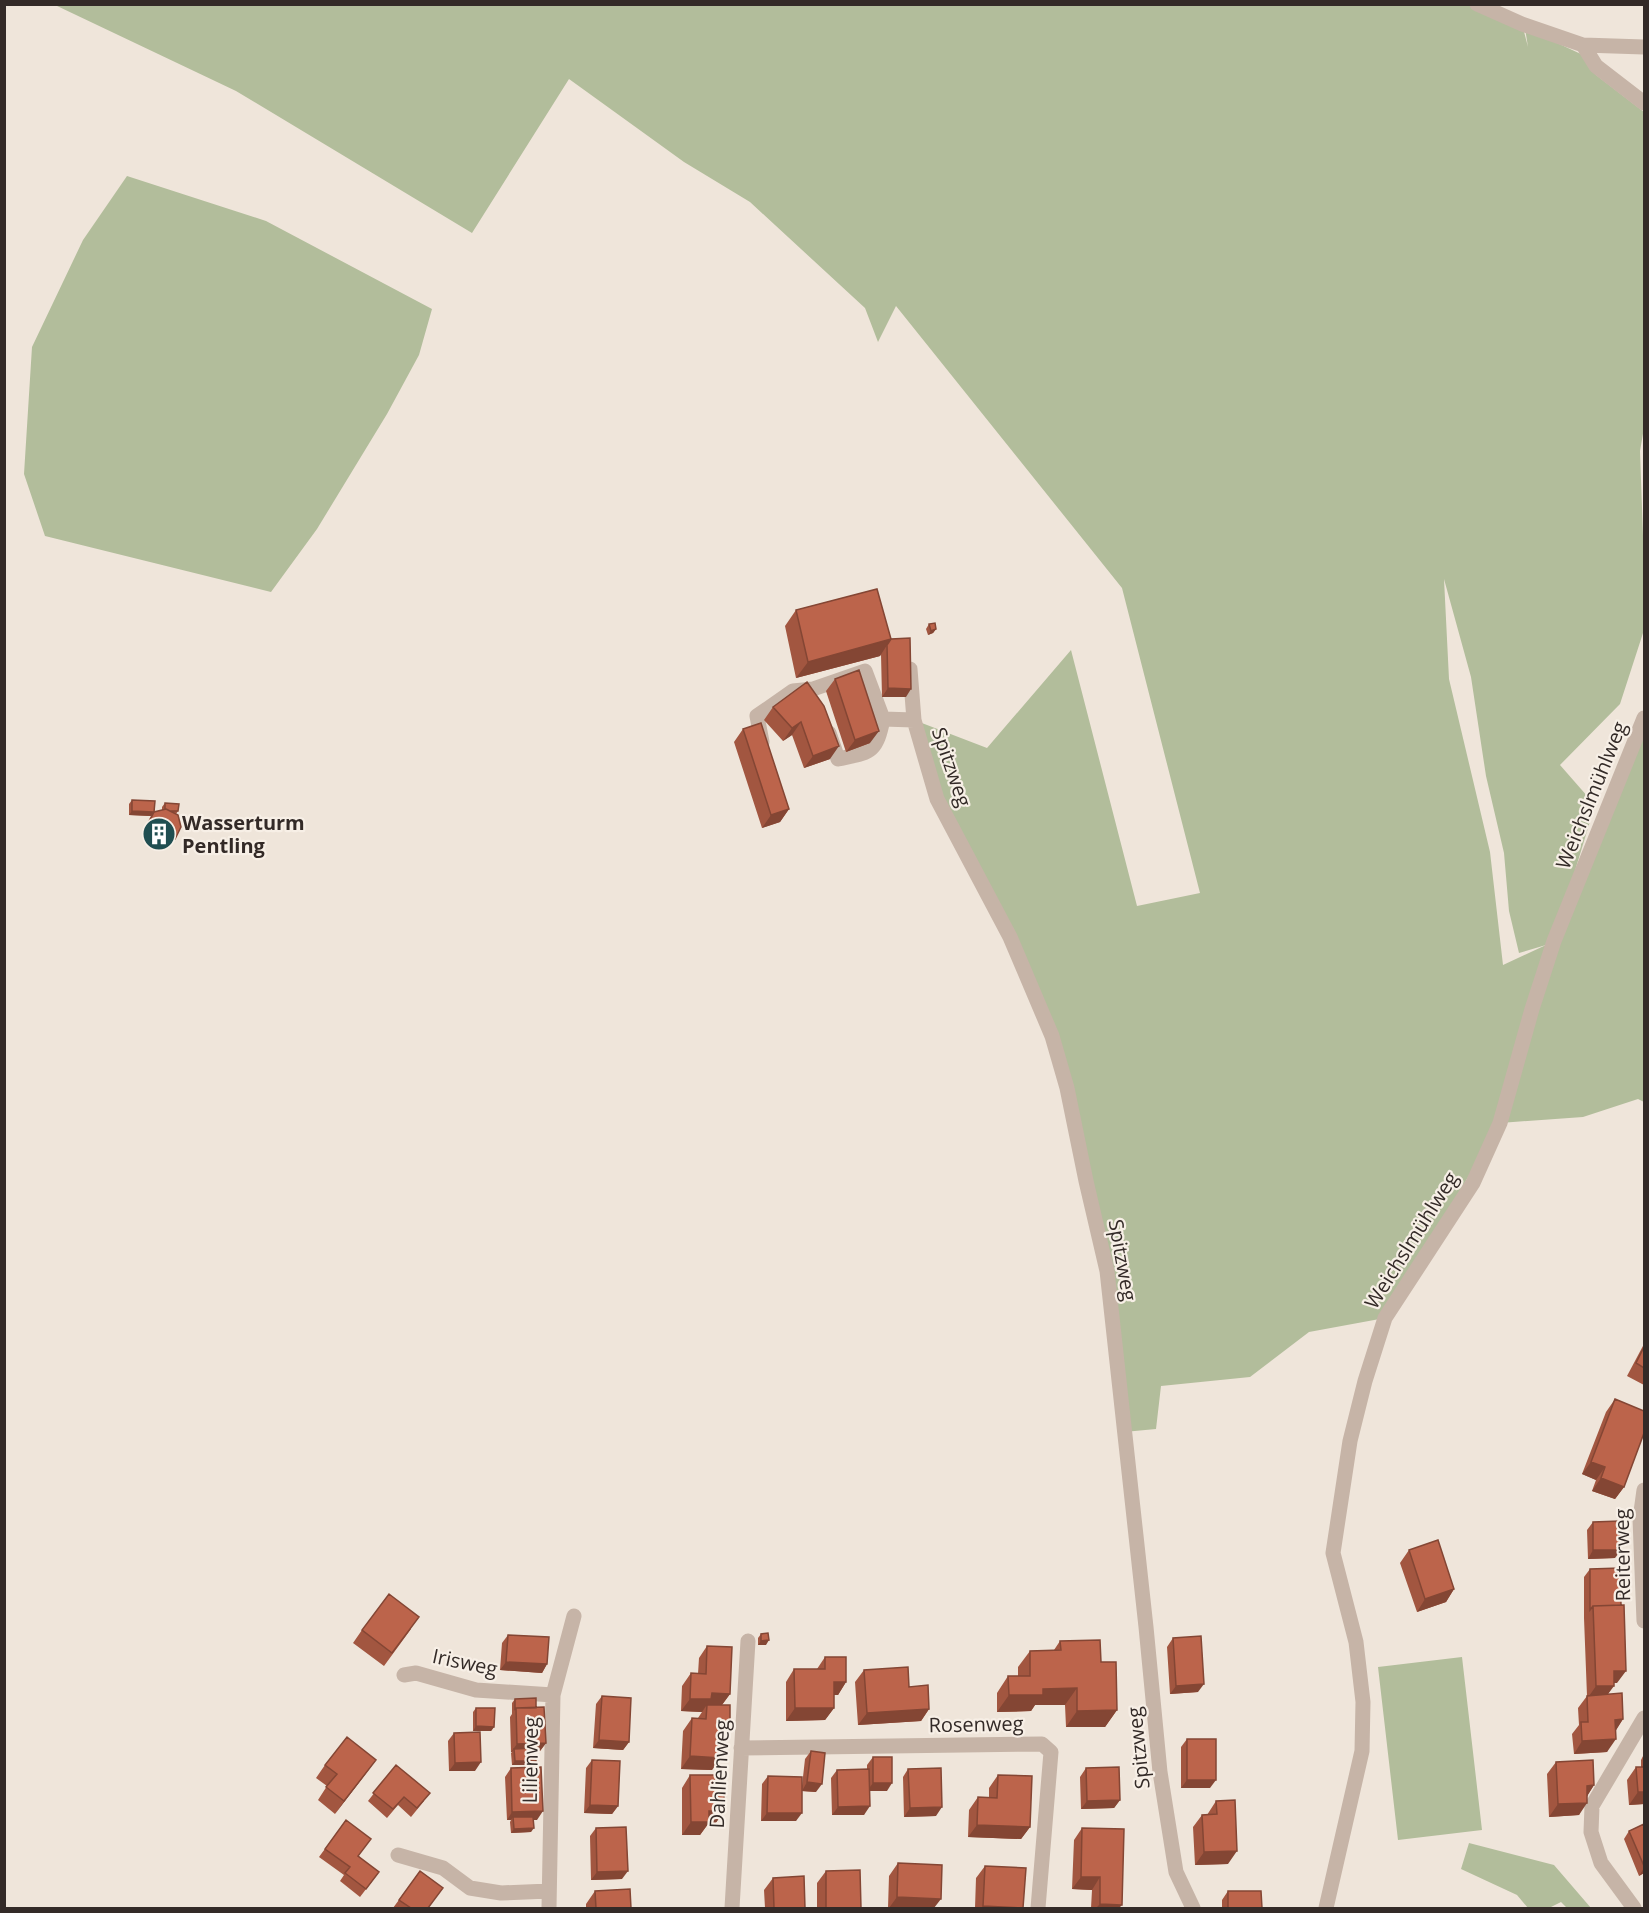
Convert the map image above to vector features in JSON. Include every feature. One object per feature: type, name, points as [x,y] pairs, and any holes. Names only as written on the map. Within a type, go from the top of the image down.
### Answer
[{"type":"street","points":[[1477,4],[1522,24],[1583,45],[1644,47]]},
{"type":"street","points":[[1583,45],[1596,66],[1644,103]]},
{"type":"street","name":"Spitzweg","points":[[909,656],[914,720],[937,799],[1010,937],[1052,1036],[1067,1088],[1107,1270],[1160,1772],[1176,1872],[1193,1908]]},
{"type":"street","points":[[765,753],[758,732],[757,716],[794,691],[815,694],[864,671],[883,719],[879,739],[868,753],[838,759],[824,719]]},
{"type":"street","name":"Weichslmühlweg","points":[[1326,1908],[1362,1751],[1364,1702],[1356,1642],[1333,1553],[1350,1441],[1365,1382],[1385,1318],[1473,1183],[1500,1123],[1554,941],[1644,718]]},
{"type":"street","points":[[883,719],[914,720]]},
{"type":"street","name":"Reiterweg","points":[[1644,1490],[1640,1519],[1644,1621]]},
{"type":"street","name":"Lilienweg","points":[[549,1908],[553,1695],[574,1616]]},
{"type":"street","name":"Dahlienweg","points":[[732,1908],[748,1641]]},
{"type":"street","name":"Irisweg","points":[[404,1675],[416,1673],[476,1690],[553,1695]]},
{"type":"street","points":[[1634,1908],[1601,1863],[1591,1832],[1592,1806],[1644,1718]]},
{"type":"street","name":"Rosenweg","points":[[741,1748],[1042,1744],[1051,1752],[1038,1908]]},
{"type":"street","points":[[398,1855],[443,1868],[470,1888],[501,1893],[549,1892]]},
{"type":"green space","points":[[1477,4],[1522,24],[1528,47],[1525,28],[1583,55],[1596,75],[1644,112],[1644,428],[1640,451],[1644,564],[1643,633],[1620,704],[1560,765],[1595,805],[1556,933],[1644,718],[1644,1102],[1638,1099],[1583,1117],[1500,1123],[1385,1318],[1309,1332],[1250,1377],[1161,1386],[1156,1429],[1124,1432],[1107,1271],[1052,1036],[937,799],[914,720],[987,748],[1071,650],[1137,906],[1200,893],[1122,588],[896,306],[878,342],[865,308],[750,202],[684,162],[569,79],[472,233],[236,91],[55,5]],"holes":[[[1444,579],[1471,677],[1486,776],[1504,853],[1509,911],[1519,953],[1546,945],[1503,965],[1490,852],[1449,679]]]},
{"type":"green space","points":[[127,176],[266,221],[432,309],[419,355],[387,414],[317,529],[271,592],[45,536],[24,474],[32,347],[83,240]]},
{"type":"green space","points":[[1462,1657],[1482,1830],[1398,1840],[1378,1667]]},
{"type":"green space","points":[[1469,1843],[1554,1865],[1591,1908],[1567,1908],[1561,1902],[1549,1908],[1528,1908],[1517,1895],[1461,1869]]},
{"type":"building","points":[[877,589],[891,639],[808,662],[796,610]]},
{"type":"building","points":[[935,623],[936,629],[931,631],[929,624]]},
{"type":"building","points":[[910,638],[911,689],[888,688],[887,645],[891,639]]},
{"type":"building","points":[[859,670],[879,731],[855,740],[835,679]]},
{"type":"building","points":[[807,682],[824,706],[839,746],[813,756],[801,722],[792,728],[773,707]]},
{"type":"building","points":[[761,723],[789,809],[771,815],[743,729]]},
{"type":"building","points":[[132,800],[155,801],[154,812],[132,811]]},
{"type":"building","points":[[165,803],[179,804],[178,811],[165,809]]},
{"type":"building","points":[[166,809],[178,815],[181,827],[175,839],[163,842],[152,836],[148,824],[154,812]]},
{"type":"building","points":[[1644,1347],[1644,1368],[1636,1363]]},
{"type":"building","points":[[1615,1399],[1644,1411],[1644,1433],[1624,1487],[1601,1478],[1605,1467],[1591,1462]]},
{"type":"building","points":[[1620,1521],[1621,1550],[1593,1550],[1593,1522]]},
{"type":"building","points":[[1438,1540],[1454,1589],[1425,1599],[1409,1550]]},
{"type":"building","points":[[1620,1568],[1621,1605],[1593,1606],[1590,1610],[1590,1569]]},
{"type":"building","points":[[389,1594],[419,1617],[392,1653],[362,1630]]},
{"type":"building","points":[[1624,1605],[1626,1671],[1614,1671],[1614,1686],[1596,1686],[1593,1606]]},
{"type":"building","points":[[768,1633],[769,1640],[761,1641],[761,1634]]},
{"type":"building","points":[[508,1635],[549,1637],[547,1664],[506,1662]]},
{"type":"building","points":[[1201,1636],[1204,1684],[1176,1686],[1173,1638]]},
{"type":"building","points":[[1100,1640],[1101,1662],[1116,1662],[1117,1710],[1077,1711],[1077,1688],[1043,1689],[1043,1695],[1009,1695],[1008,1676],[1030,1676],[1030,1651],[1061,1650],[1060,1641]]},
{"type":"building","points":[[707,1646],[732,1647],[730,1694],[712,1693],[711,1699],[690,1699],[691,1673],[706,1674]]},
{"type":"building","points":[[825,1657],[846,1657],[846,1682],[834,1682],[834,1708],[795,1708],[794,1669],[825,1669]]},
{"type":"building","points":[[908,1667],[909,1687],[928,1685],[929,1709],[867,1713],[864,1670]]},
{"type":"building","points":[[1622,1693],[1623,1719],[1615,1720],[1616,1739],[1582,1741],[1581,1722],[1588,1722],[1587,1696]]},
{"type":"building","points":[[602,1696],[631,1698],[629,1742],[599,1740]]},
{"type":"building","points":[[536,1698],[536,1708],[515,1709],[515,1699]]},
{"type":"building","points":[[707,1705],[730,1705],[730,1725],[722,1725],[721,1758],[690,1756],[692,1718],[706,1719]]},
{"type":"building","points":[[544,1707],[546,1743],[517,1744],[516,1708]]},
{"type":"building","points":[[476,1708],[495,1708],[494,1727],[476,1726]]},
{"type":"building","points":[[480,1732],[481,1762],[455,1763],[454,1733]]},
{"type":"building","points":[[347,1737],[376,1760],[344,1801],[326,1787],[337,1774],[325,1765]]},
{"type":"building","points":[[1187,1739],[1216,1739],[1216,1780],[1187,1780]]},
{"type":"building","points":[[535,1748],[536,1761],[515,1761],[514,1749]]},
{"type":"building","points":[[811,1751],[825,1753],[822,1784],[807,1782]]},
{"type":"building","points":[[873,1757],[892,1757],[892,1783],[873,1783]]},
{"type":"building","points":[[592,1760],[620,1761],[618,1806],[590,1805]]},
{"type":"building","points":[[1593,1760],[1594,1785],[1587,1786],[1587,1803],[1558,1804],[1556,1762]]},
{"type":"building","points":[[396,1765],[430,1793],[417,1808],[404,1797],[393,1809],[373,1793]]},
{"type":"building","points":[[541,1767],[543,1811],[512,1812],[511,1768]]},
{"type":"building","points":[[1119,1767],[1120,1800],[1087,1801],[1086,1768]]},
{"type":"building","points":[[1636,1767],[1644,1767],[1644,1792],[1638,1792]]},
{"type":"building","points":[[941,1768],[942,1807],[910,1808],[908,1769]]},
{"type":"building","points":[[869,1769],[870,1806],[838,1807],[837,1770]]},
{"type":"building","points":[[690,1775],[724,1775],[724,1811],[709,1811],[709,1822],[691,1822]]},
{"type":"building","points":[[998,1775],[1032,1776],[1030,1827],[977,1825],[978,1797],[997,1798]]},
{"type":"building","points":[[768,1776],[802,1777],[802,1813],[767,1813]]},
{"type":"building","points":[[1235,1800],[1237,1851],[1204,1852],[1202,1815],[1217,1814],[1216,1801]]},
{"type":"building","points":[[513,1817],[533,1817],[534,1828],[514,1829]]},
{"type":"building","points":[[346,1820],[371,1839],[358,1856],[379,1872],[366,1889],[345,1873],[350,1867],[325,1849]]},
{"type":"building","points":[[1644,1824],[1644,1866],[1629,1831]]},
{"type":"building","points":[[626,1827],[628,1871],[597,1872],[596,1828]]},
{"type":"building","points":[[1082,1828],[1124,1829],[1122,1905],[1100,1904],[1100,1877],[1081,1877]]},
{"type":"building","points":[[898,1863],[942,1865],[941,1899],[897,1897]]},
{"type":"building","points":[[985,1866],[1026,1868],[1023,1908],[983,1906]]},
{"type":"building","points":[[860,1870],[861,1908],[826,1908],[826,1871]]},
{"type":"building","points":[[420,1871],[443,1888],[428,1908],[411,1908],[399,1900]]},
{"type":"building","points":[[804,1876],[805,1908],[774,1908],[773,1878]]},
{"type":"building","points":[[630,1889],[631,1908],[596,1908],[595,1891]]},
{"type":"building","points":[[1228,1891],[1261,1891],[1262,1908],[1228,1908]]},
{"type":"place","name":"Wasserturm Pentling","points":[[159,834]]}]
